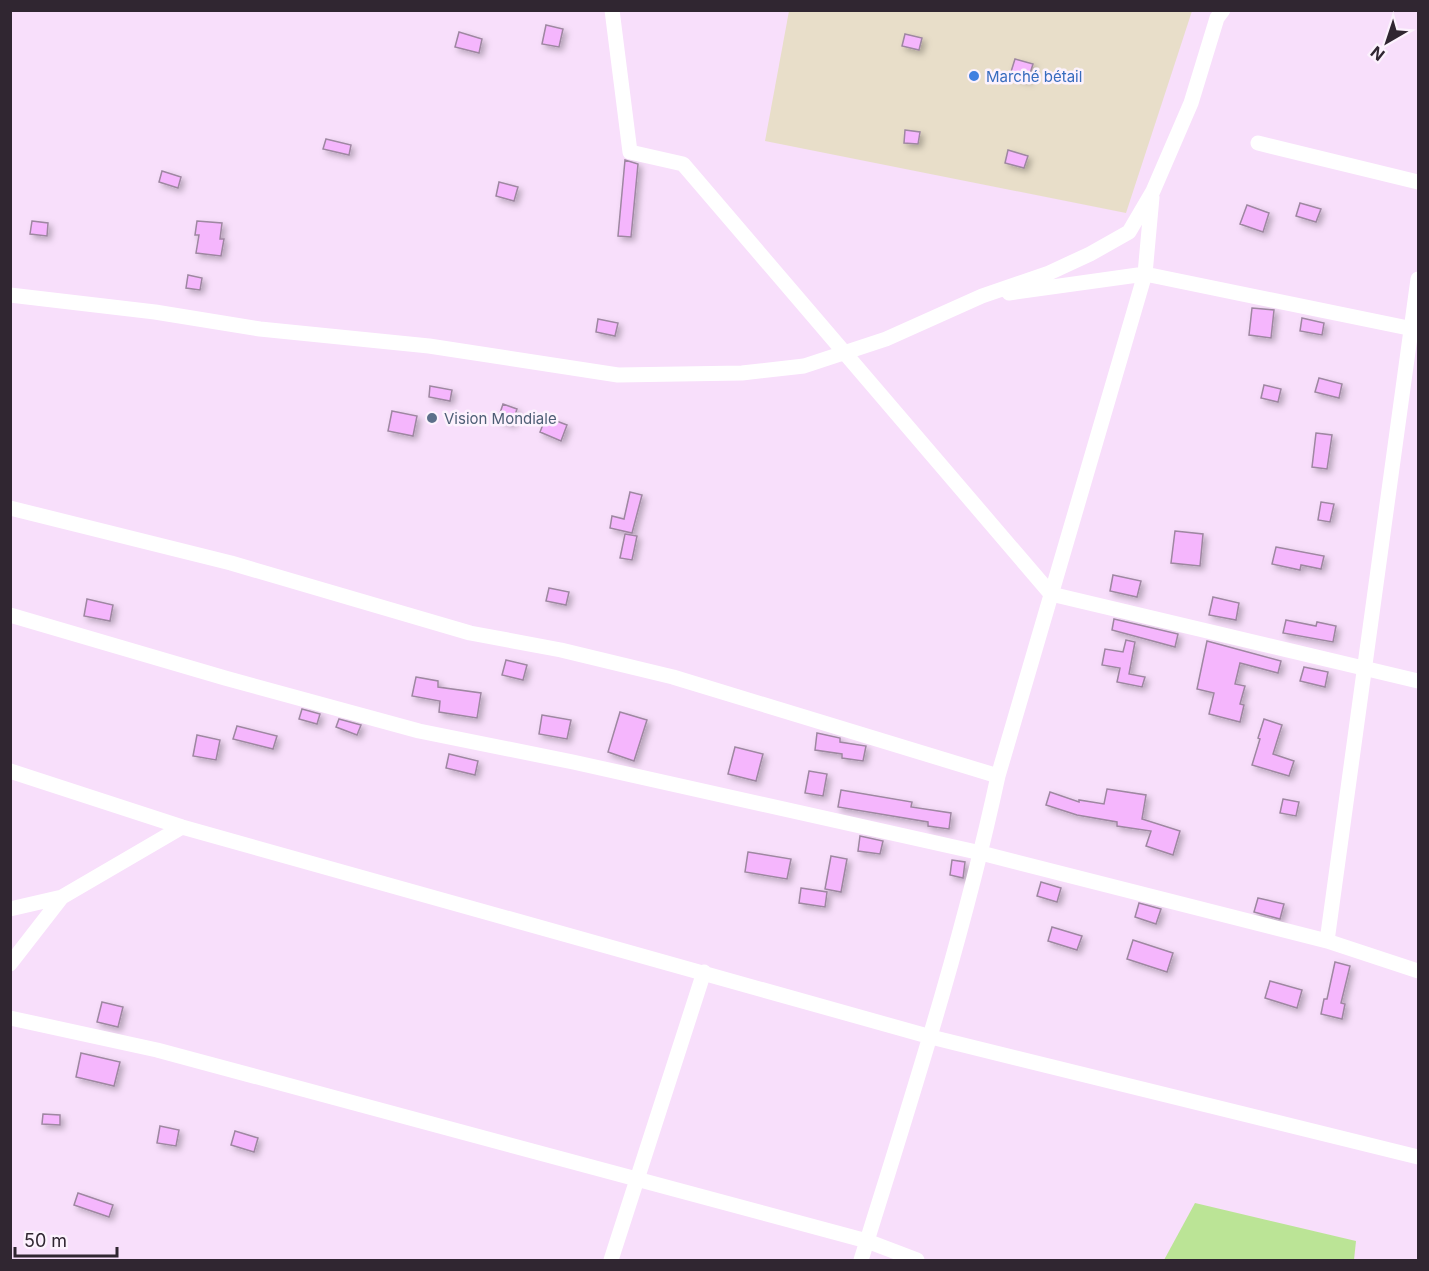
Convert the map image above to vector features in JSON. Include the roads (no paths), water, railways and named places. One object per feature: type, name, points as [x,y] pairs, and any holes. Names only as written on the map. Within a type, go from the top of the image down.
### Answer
[{"type":"street","points":[[612,10],[630,152],[683,164],[1051,594],[1419,681]]},
{"type":"street","points":[[10,295],[155,312],[260,328],[429,346],[618,375],[742,373],[804,366],[886,339],[982,296],[1049,273],[1129,232],[1153,191],[1191,103],[1217,18],[1223,10]]},
{"type":"street","points":[[1258,143],[1419,182]]},
{"type":"street","points":[[861,1260],[931,1037],[981,853],[998,776],[1145,274],[1153,191]]},
{"type":"street","points":[[982,296],[1057,288],[1145,274],[1415,329]]},
{"type":"street","points":[[1327,941],[1363,669],[1415,329],[1419,279]]},
{"type":"street","points":[[10,508],[231,562],[470,633],[561,650],[673,677],[998,776]]},
{"type":"street","points":[[10,615],[225,678],[418,731],[573,762],[981,853],[1327,941],[1419,970]]},
{"type":"street","points":[[10,771],[182,827],[931,1037],[1419,1157]]},
{"type":"street","points":[[10,909],[62,897],[182,827]]},
{"type":"street","points":[[10,964],[62,897]]},
{"type":"street","points":[[610,1260],[704,972]]},
{"type":"street","points":[[10,1018],[158,1050],[867,1241],[917,1260]]},
{"type":"place","name":"Marché bétail","points":[[974,76]]},
{"type":"place","name":"Vision Mondiale","points":[[432,418]]}]
